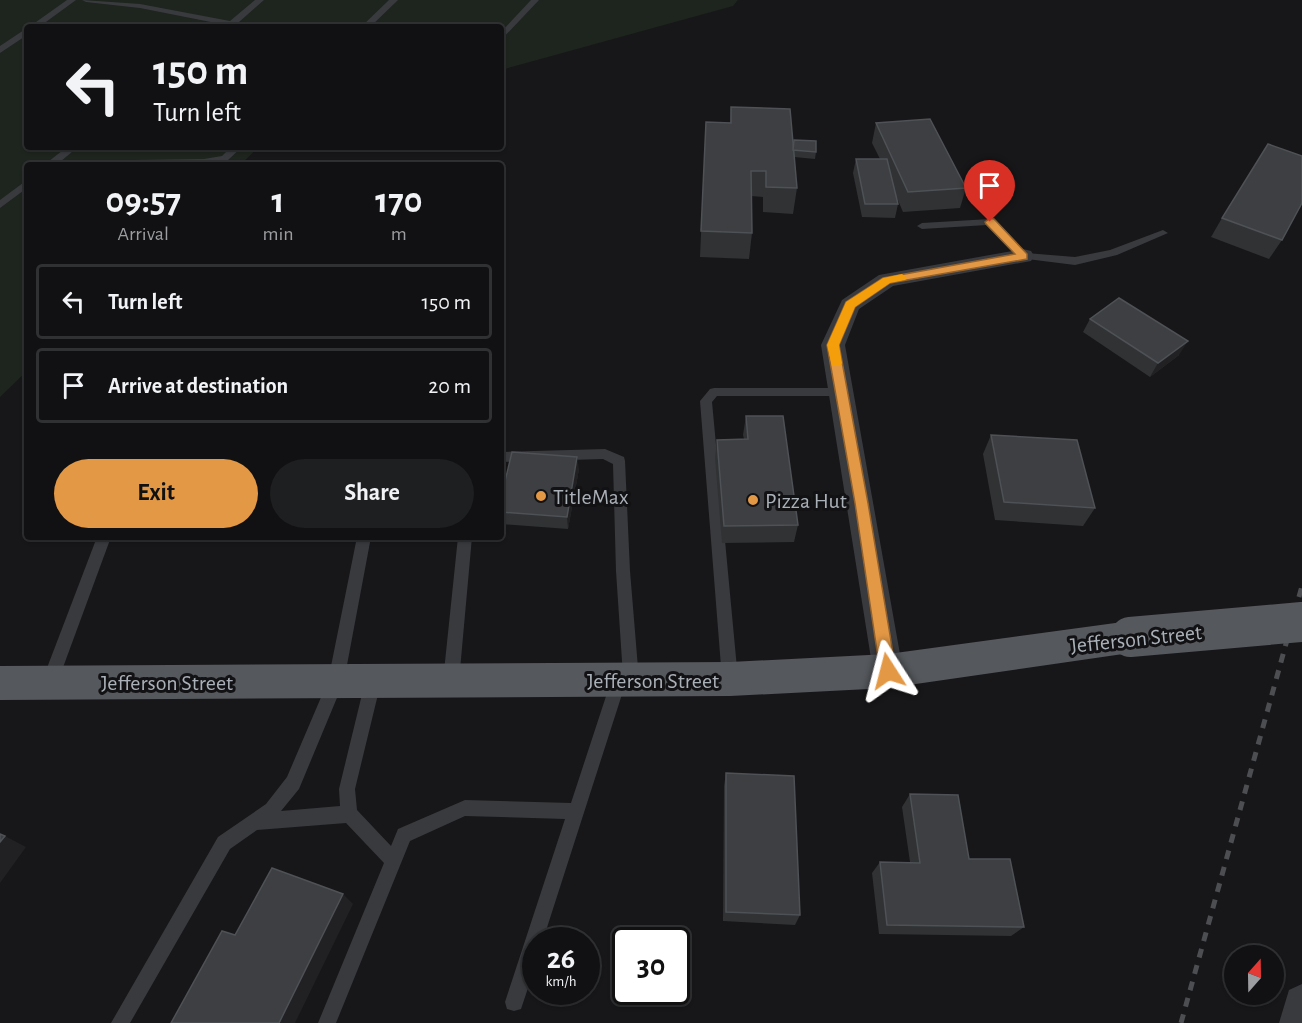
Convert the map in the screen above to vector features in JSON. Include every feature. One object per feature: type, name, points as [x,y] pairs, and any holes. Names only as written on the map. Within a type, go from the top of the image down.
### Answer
[{"type":"main road","name":"Jefferson Street","points":[[0,683],[729,679],[888,671],[1130,637],[1302,622]]},
{"type":"street","points":[[888,671],[833,345],[850,304],[887,280],[1023,256]]},
{"type":"street","points":[[1298,1023],[1302,1003]]},
{"type":"lane","points":[[37,24],[72,0]]},
{"type":"lane","points":[[86,0],[140,6],[225,24]]},
{"type":"lane","points":[[231,24],[260,0]]},
{"type":"lane","points":[[368,24],[394,0]]},
{"type":"lane","points":[[504,35],[535,0]]},
{"type":"lane","points":[[0,50],[24,33]]},
{"type":"lane","points":[[54,162],[69,150]]},
{"type":"lane","points":[[204,162],[225,158],[234,150]]},
{"type":"lane","points":[[0,205],[24,185]]},
{"type":"lane","points":[[922,226],[990,222],[1023,256],[1075,261],[1113,253],[1162,233]]},
{"type":"lane","points":[[729,679],[706,401],[714,392],[841,392]]},
{"type":"lane","points":[[504,457],[605,454],[619,461],[625,680],[577,811],[514,1002]]},
{"type":"lane","points":[[50,683],[103,540]]},
{"type":"lane","points":[[120,1023],[224,843],[272,810],[293,783],[302,757],[336,681],[363,540]]},
{"type":"lane","points":[[451,681],[465,540]]},
{"type":"lane","points":[[374,680],[347,789],[349,814],[393,860]]},
{"type":"lane","points":[[327,1023],[404,835],[465,808],[577,811]]},
{"type":"lane","points":[[253,823],[349,814]]},
{"type":"shaded area","points":[[0,0],[738,0],[733,6],[504,69],[504,24],[24,24],[24,150],[256,150],[243,162],[24,162],[24,374],[0,397]]},
{"type":"building","points":[[731,107],[790,109],[797,188],[766,187],[766,171],[751,171],[752,233],[701,231],[706,122],[731,123]]},
{"type":"building","points":[[930,119],[966,188],[908,192],[876,123]]},
{"type":"building","points":[[794,140],[816,141],[816,152],[793,150]]},
{"type":"building","points":[[1268,144],[1302,156],[1302,203],[1282,240],[1222,218]]},
{"type":"building","points":[[856,159],[887,159],[898,204],[865,204]]},
{"type":"building","points":[[1119,298],[1188,341],[1158,363],[1090,319]]},
{"type":"building","name":"Pizza Hut","points":[[746,416],[783,416],[798,525],[724,526],[717,440],[748,439]]},
{"type":"building","points":[[991,435],[1077,440],[1095,508],[1004,502]]},
{"type":"building","name":"TitleMax","points":[[512,452],[577,457],[567,517],[504,512],[504,485]]},
{"type":"building","points":[[726,773],[794,776],[800,915],[726,912]]},
{"type":"building","points":[[910,794],[958,795],[969,859],[1010,859],[1024,927],[887,925],[880,862],[920,863]]},
{"type":"building","points":[[272,868],[343,894],[279,1023],[171,1023],[222,931],[235,935]]},
{"type":"railway","points":[[1181,1023],[1302,586]]},
{"type":"slow traffic","points":[[836,363],[833,345],[850,304],[887,280],[902,278]]},
{"type":"place","name":"TitleMax","points":[[541,496]]},
{"type":"place","name":"Pizza Hut","points":[[753,500]]},
{"type":"route","points":[[888,671],[833,345],[850,304],[887,280],[1023,256],[990,222]]}]
